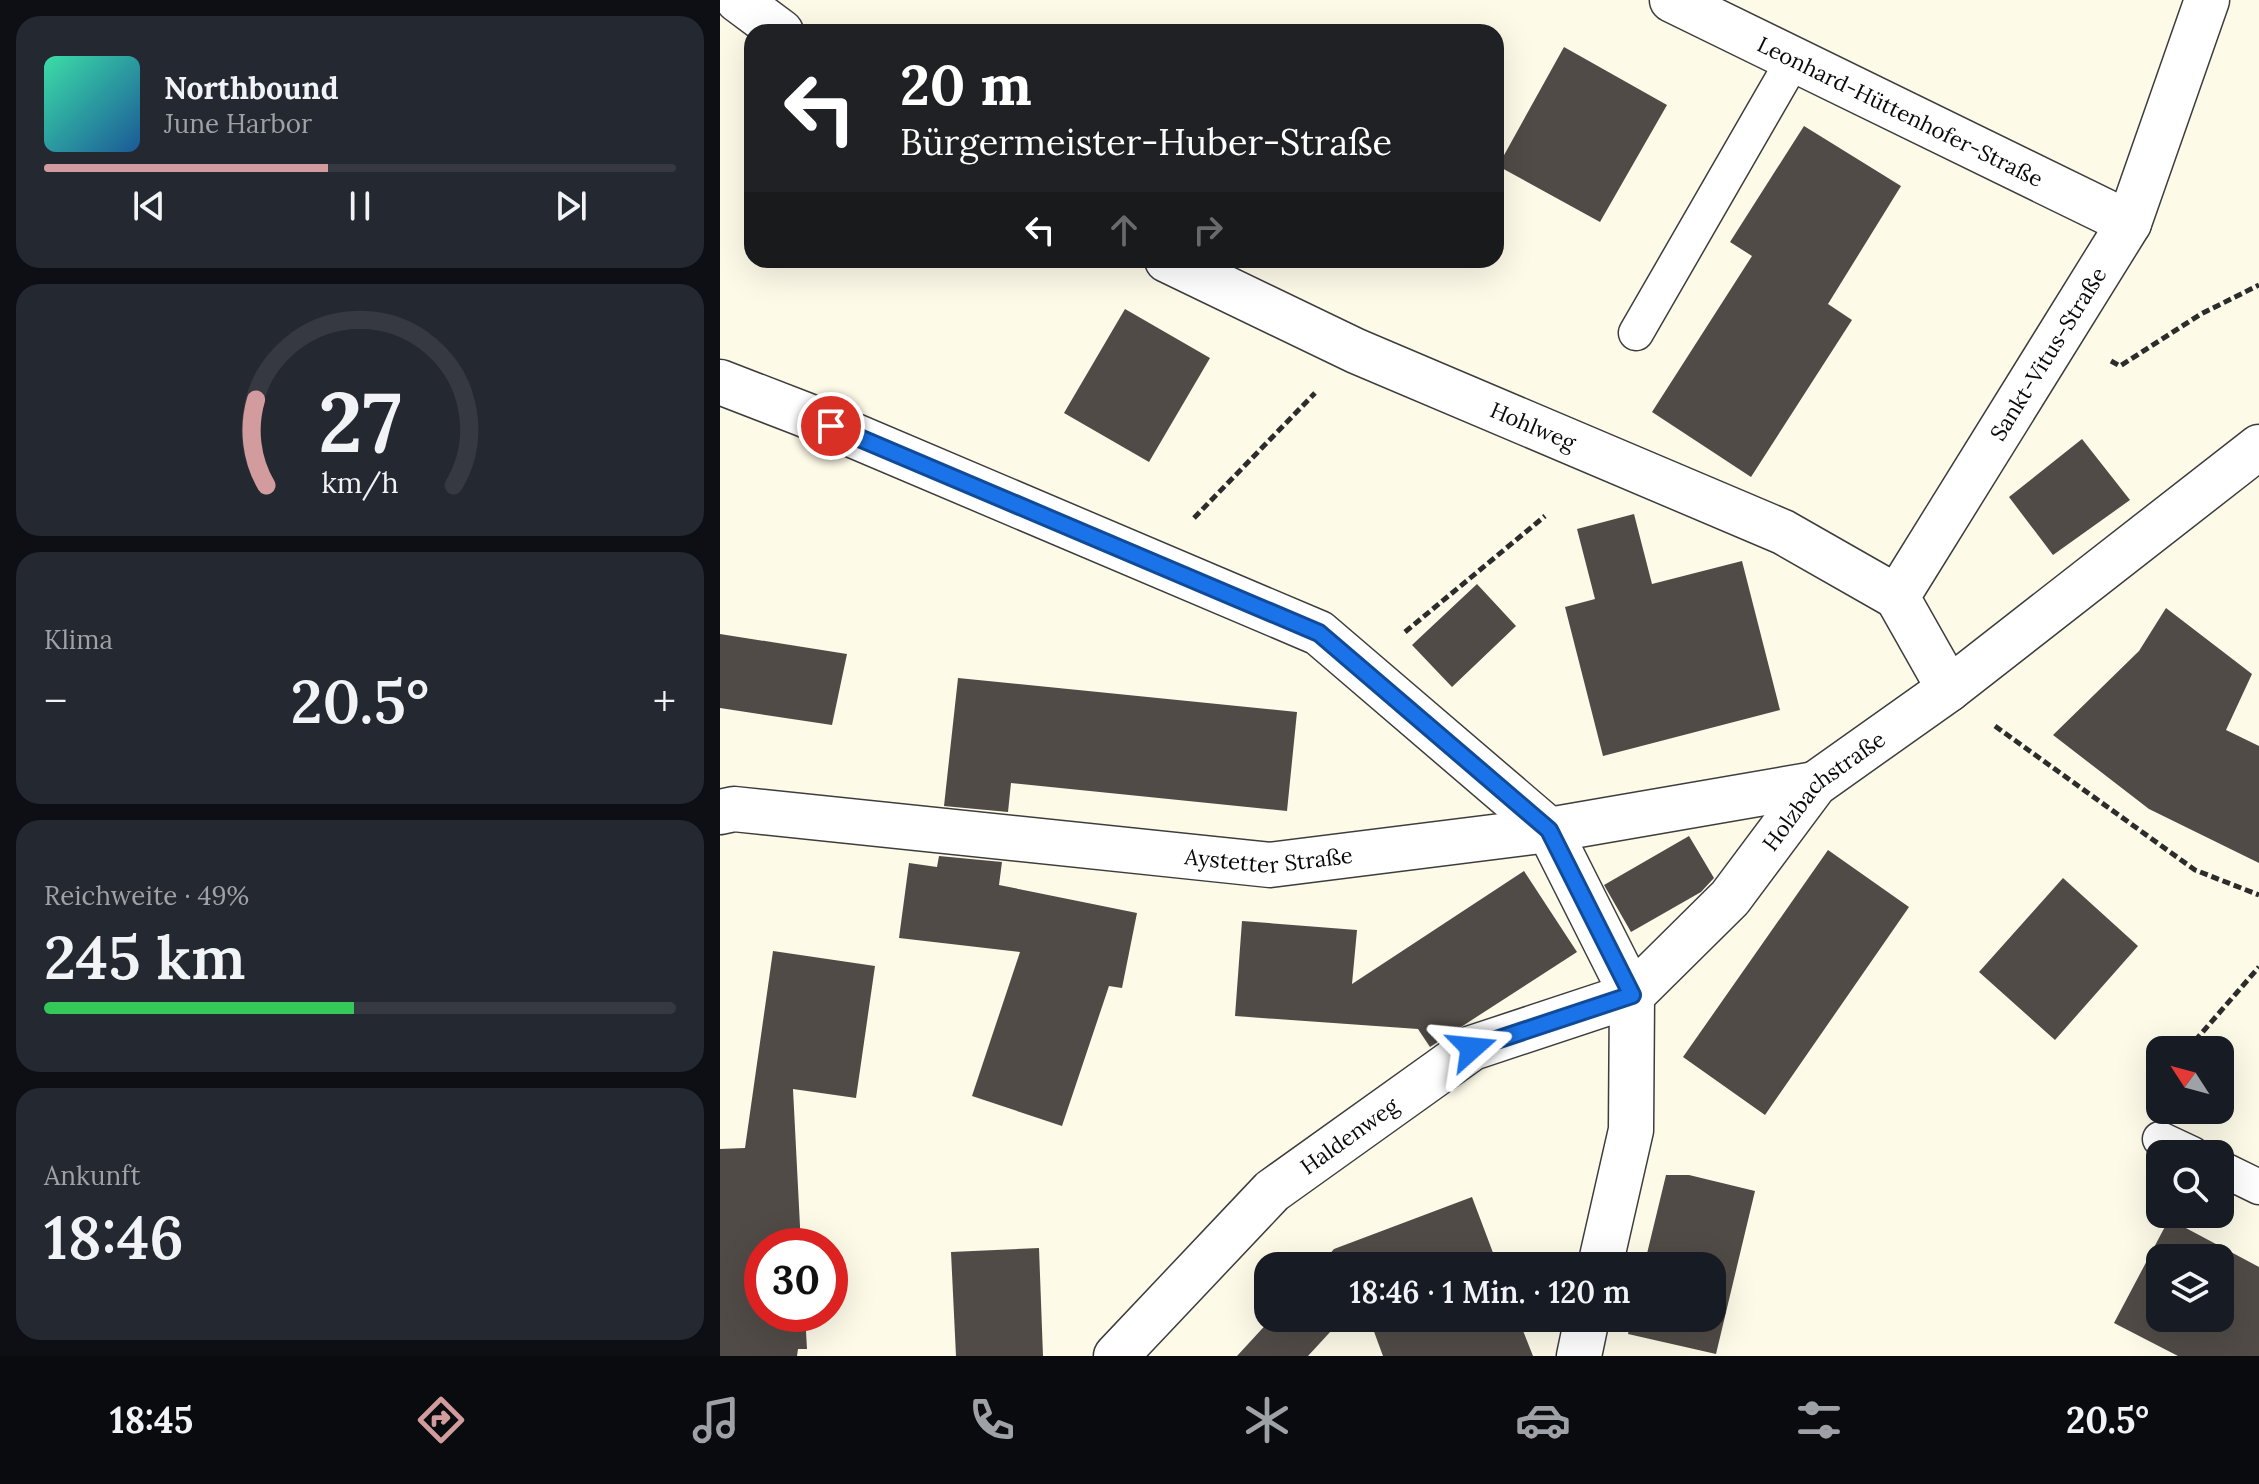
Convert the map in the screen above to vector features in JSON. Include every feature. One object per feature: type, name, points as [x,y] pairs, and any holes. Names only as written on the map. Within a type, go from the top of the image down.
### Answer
[{"type":"street","points":[[738,0],[770,24]]},
{"type":"street","name":"Leonhard-Hüttenhofer-Straße","points":[[1672,0],[2129,223]]},
{"type":"street","name":"Sankt-Vitus-Straße","points":[[1897,597],[2129,223],[2207,0]]},
{"type":"street","name":"Hohlweg","points":[[1184,268],[1356,351],[1783,532],[1897,597]]},
{"type":"street","points":[[720,382],[803,414],[1319,633],[1549,830],[1632,995],[1631,1130],[1603,1252]]},
{"type":"street","name":"Holzbachstraße","points":[[1632,995],[1730,898],[1815,784],[1949,689],[2259,447]]},
{"type":"street","points":[[1897,597],[1949,689]]},
{"type":"street","name":"Aystetter Straße","points":[[720,812],[734,809],[1270,865],[1549,830],[1815,784]]},
{"type":"street","name":"Haldenweg","points":[[1116,1356],[1272,1191],[1472,1048],[1632,995]]},
{"type":"street","points":[[1579,1356],[1584,1332]]},
{"type":"lane","points":[[1636,333],[1794,59]]},
{"type":"lane","points":[[2234,1175],[2259,1187]]},
{"type":"path","points":[[2060,336],[2120,366],[2201,314],[2259,285]]},
{"type":"path","points":[[1151,561],[1356,351]]},
{"type":"path","points":[[1361,669],[1545,516]]},
{"type":"path","points":[[1949,689],[2004,733],[2195,870],[2259,895]]},
{"type":"path","points":[[2199,1036],[2259,967]]},
{"type":"building","points":[[1564,47],[1667,105],[1600,222],[1504,169],[1504,155]]},
{"type":"building","points":[[1804,126],[1901,186],[1828,304],[1852,320],[1751,477],[1652,412],[1752,256],[1730,242]]},
{"type":"building","points":[[1125,309],[1210,358],[1149,462],[1064,413]]},
{"type":"building","points":[[2082,439],[2130,500],[2053,555],[2009,497]]},
{"type":"building","points":[[1634,514],[1652,584],[1742,561],[1780,710],[1603,756],[1565,607],[1595,599],[1577,529]]},
{"type":"building","points":[[1477,584],[1516,626],[1452,687],[1412,645]]},
{"type":"building","points":[[2166,608],[2252,674],[2226,730],[2259,746],[2259,863],[2149,809],[2053,735],[2139,651]]},
{"type":"building","points":[[720,634],[847,654],[832,725],[720,708]]},
{"type":"building","points":[[958,678],[1297,712],[1287,811],[1011,783],[1008,812],[944,806]]},
{"type":"building","points":[[1689,836],[1714,878],[1701,892],[1631,932],[1604,885]]},
{"type":"building","points":[[1828,850],[1909,907],[1765,1115],[1683,1057]]},
{"type":"building","points":[[939,856],[1002,862],[999,885],[1137,913],[1122,988],[1109,986],[1062,1126],[972,1096],[1020,952],[899,938],[909,863],[937,867]]},
{"type":"building","points":[[1524,871],[1577,952],[1430,1047],[1418,1029],[1235,1016],[1242,921],[1357,930],[1352,984]]},
{"type":"building","points":[[2063,878],[2138,946],[2055,1040],[1979,972]]},
{"type":"building","points":[[773,951],[875,966],[856,1098],[793,1089],[800,1228],[744,1228],[744,1332],[806,1332],[807,1349],[798,1349],[797,1356],[720,1356],[720,1149],[745,1148]]},
{"type":"building","points":[[1666,1175],[1689,1175],[1755,1191],[1726,1312],[1726,1252],[1647,1252]]},
{"type":"building","points":[[1472,1197],[1493,1252],[1331,1252]]},
{"type":"building","points":[[2164,1228],[2186,1228],[2216,1244],[2156,1244]]},
{"type":"building","points":[[1039,1248],[1043,1356],[956,1356],[951,1252]]},
{"type":"building","points":[[2234,1254],[2259,1267],[2259,1356],[2178,1356],[2114,1323],[2146,1262],[2146,1332],[2234,1332]]},
{"type":"building","points":[[1259,1332],[1330,1332],[1308,1356],[1237,1356]]},
{"type":"building","points":[[1374,1332],[1524,1332],[1533,1356],[1383,1356]]},
{"type":"building","points":[[1628,1332],[1721,1332],[1716,1354]]},
{"type":"route","points":[[831,426],[1319,633],[1549,830],[1632,995],[1472,1048]]}]
